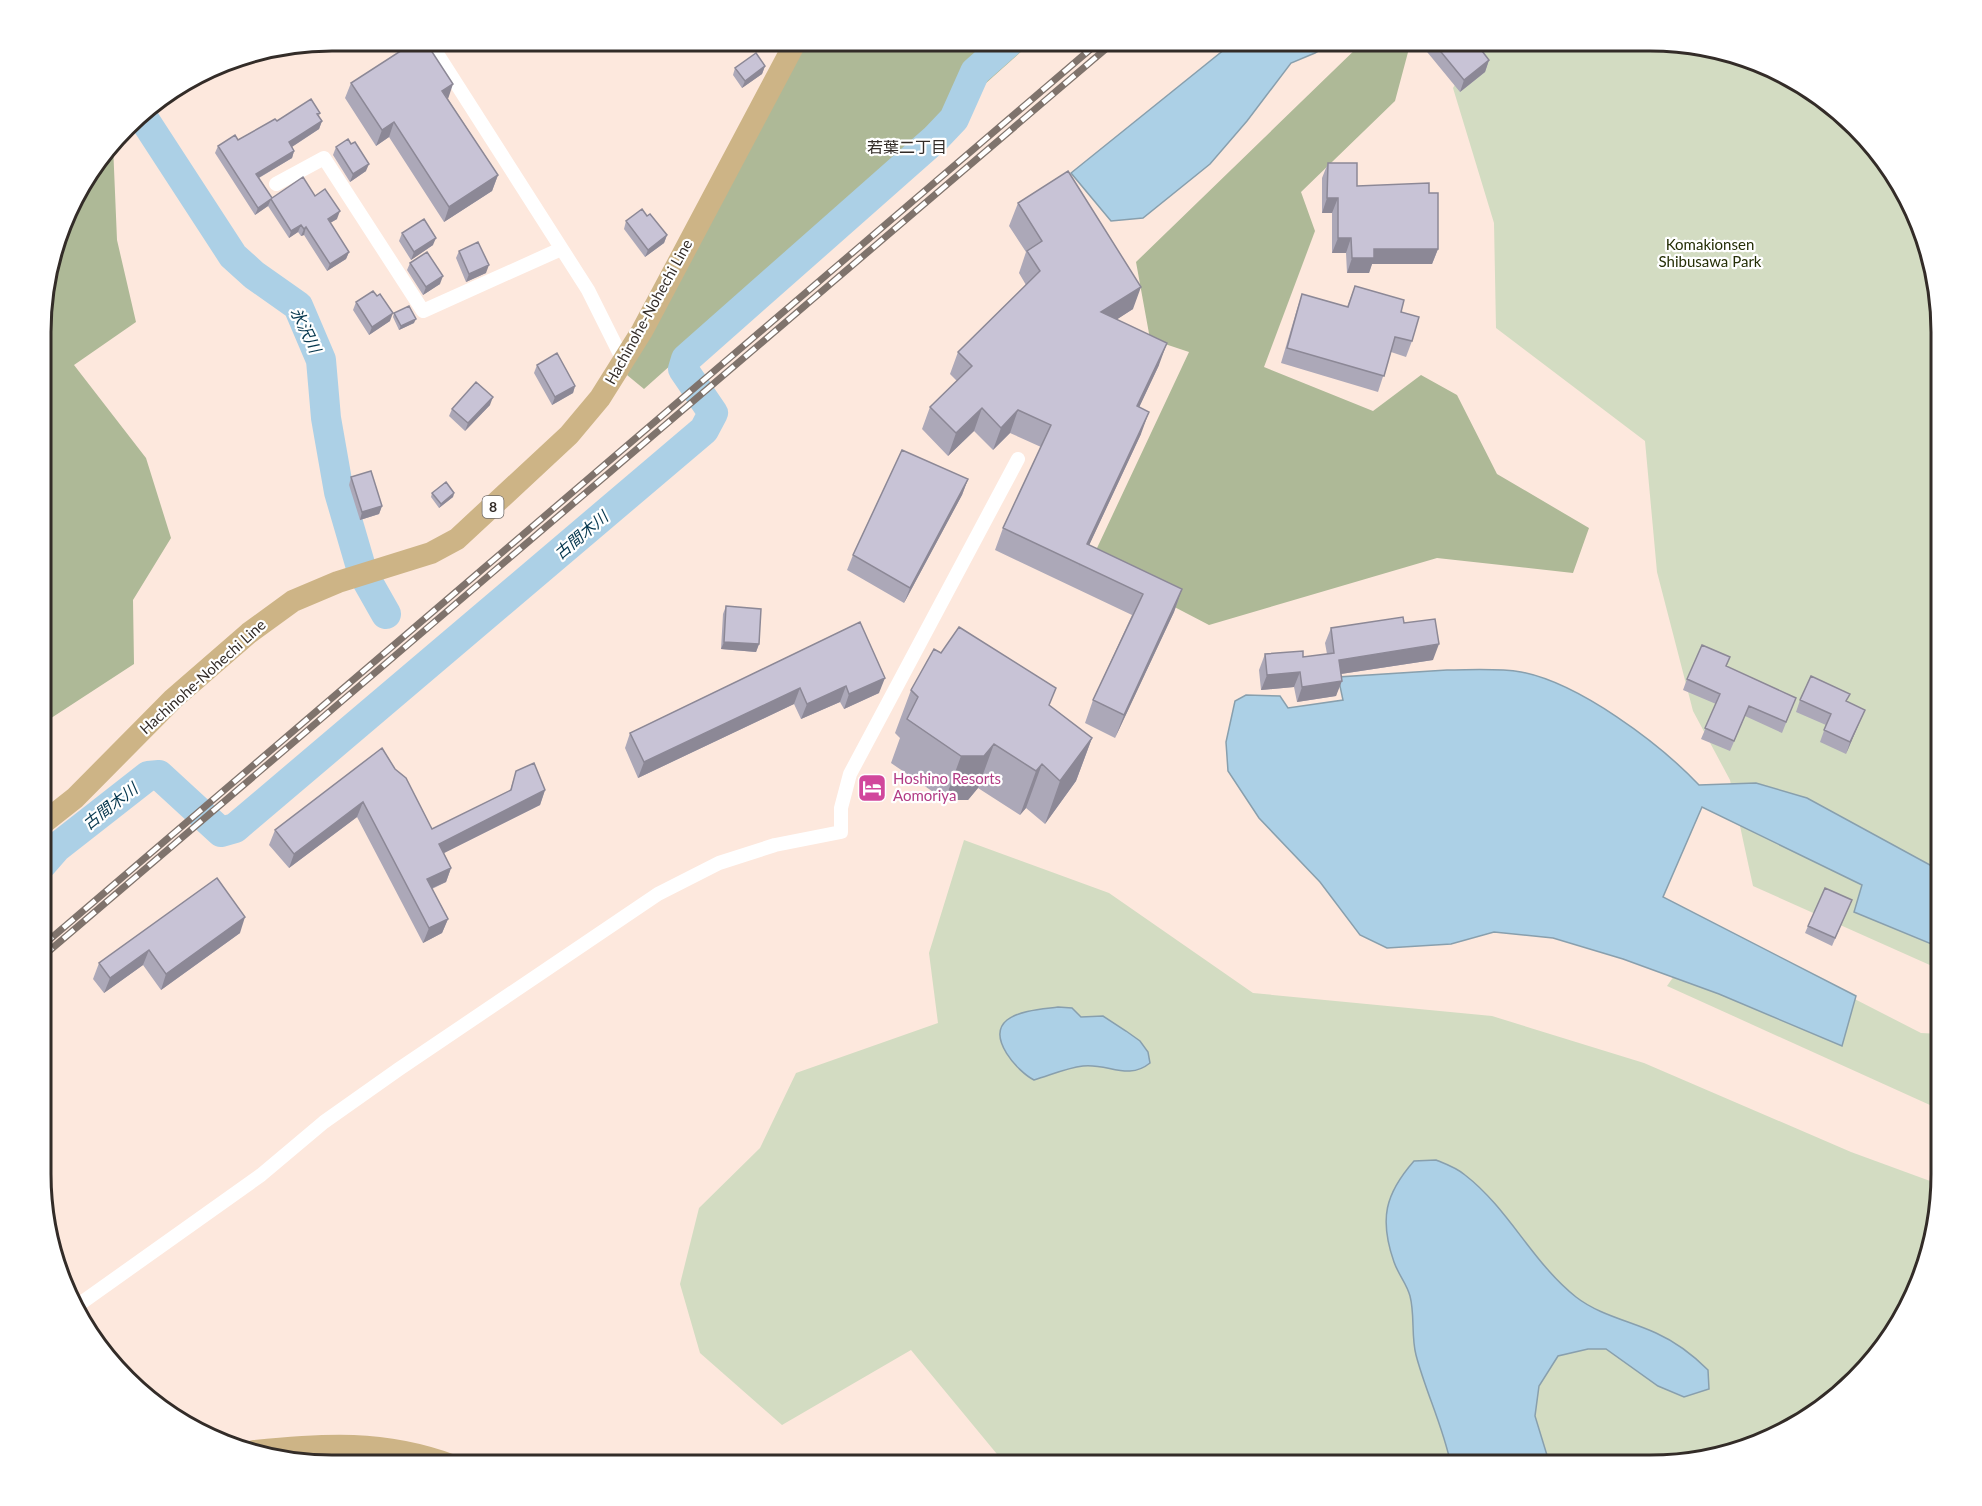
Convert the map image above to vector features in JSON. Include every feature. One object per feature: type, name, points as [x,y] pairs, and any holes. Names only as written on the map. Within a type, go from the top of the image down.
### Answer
[{"type":"main road","name":"Hachinohe-Nohechi Line","points":[[51,817],[75,798],[173,699],[271,616],[293,601],[338,582],[431,553],[457,539],[569,435],[600,398],[624,362],[791,51]]},
{"type":"main road","points":[[275,1449],[351,1444],[414,1455]]},
{"type":"street","points":[[436,51],[588,290],[624,362]]},
{"type":"street","points":[[276,184],[324,158],[423,311],[561,249]]},
{"type":"street","points":[[82,1302],[261,1175],[324,1122],[658,894],[719,863],[775,845],[841,832],[841,808],[850,774],[1018,459]]},
{"type":"green space","points":[[802,51],[1022,51],[644,389],[627,375]]},
{"type":"green space","points":[[1354,51],[1408,51],[1395,101],[1301,192],[1315,231],[1264,367],[1373,411],[1421,375],[1457,395],[1497,474],[1589,528],[1573,573],[1437,558],[1209,625],[1090,563],[1189,352],[1150,339],[1136,262]]},
{"type":"green space","name":"Komakionsen Shibusawa Park","points":[[1475,51],[1650,51],[1705,56],[1758,72],[1806,98],[1849,133],[1873,161],[1893,191],[1910,224],[1926,277],[1931,332],[1931,966],[1753,886],[1730,780],[1693,711],[1657,572],[1645,441],[1496,328],[1494,223],[1453,88]]},
{"type":"green space","points":[[113,156],[117,240],[136,322],[74,365],[146,458],[171,538],[133,600],[134,664],[51,718],[51,332],[53,295],[72,224],[98,176]]},
{"type":"green space","points":[[964,840],[1109,893],[1253,993],[1492,1016],[1644,1063],[1851,1152],[1931,1181],[1926,1229],[1916,1264],[1910,1282],[1884,1330],[1849,1373],[1821,1397],[1791,1417],[1758,1434],[1687,1453],[1650,1455],[998,1455],[911,1350],[782,1425],[700,1353],[680,1284],[699,1208],[760,1148],[796,1073],[938,1023],[929,953]]},
{"type":"green space","points":[[1710,925],[1921,1033],[1931,1034],[1931,1105],[1667,986]]},
{"type":"water","points":[[1223,51],[1318,51],[1291,63],[1247,121],[1210,164],[1143,218],[1111,221],[1071,173]]},
{"type":"water","points":[[1447,670],[1493,670],[1521,672],[1568,688],[1617,717],[1640,734],[1699,785],[1756,783],[1807,798],[1931,866],[1931,944],[1854,912],[1862,885],[1702,807],[1663,897],[1856,996],[1842,1046],[1719,994],[1623,959],[1553,938],[1494,932],[1451,944],[1387,948],[1360,935],[1320,882],[1259,818],[1228,771],[1226,742],[1235,701],[1246,695],[1280,696],[1288,708],[1343,700],[1338,677]]},
{"type":"water","points":[[1058,1007],[1072,1008],[1081,1017],[1103,1016],[1140,1041],[1148,1052],[1150,1063],[1134,1071],[1083,1066],[1034,1080],[1027,1076],[1013,1062],[1002,1044],[1001,1027],[1007,1020],[1018,1014]]},
{"type":"water","points":[[1436,1160],[1465,1175],[1495,1203],[1560,1283],[1585,1303],[1646,1329],[1684,1349],[1708,1370],[1709,1389],[1684,1397],[1658,1386],[1606,1349],[1588,1349],[1558,1356],[1539,1386],[1535,1416],[1547,1455],[1448,1455],[1416,1355],[1410,1296],[1394,1262],[1387,1233],[1386,1220],[1391,1196],[1414,1161]]},
{"type":"building","points":[[401,51],[432,51],[453,84],[442,91],[498,175],[449,207],[394,122],[382,130],[351,83]]},
{"type":"building","points":[[1440,51],[1482,51],[1489,60],[1464,80]]},
{"type":"building","points":[[756,53],[765,66],[745,81],[735,68]]},
{"type":"building","points":[[311,99],[322,121],[289,142],[294,151],[256,174],[272,198],[303,177],[315,196],[325,189],[340,211],[328,219],[349,252],[330,264],[306,227],[304,229],[301,225],[291,231],[271,199],[258,208],[218,146],[235,135],[238,140],[275,119],[277,121]]},
{"type":"building","points":[[348,139],[351,144],[355,142],[369,164],[353,174],[336,147]]},
{"type":"building","points":[[1328,163],[1357,163],[1357,186],[1429,183],[1429,193],[1438,193],[1438,249],[1374,249],[1374,258],[1352,258],[1351,238],[1338,238],[1338,198],[1327,198]]},
{"type":"building","points":[[1068,171],[1141,287],[1101,312],[1167,343],[1137,406],[1149,412],[1087,544],[1182,589],[1124,715],[1093,700],[1143,594],[1003,528],[1051,425],[1018,410],[1001,428],[982,408],[956,433],[930,407],[972,366],[958,352],[1040,271],[1027,251],[1042,241],[1018,203]]},
{"type":"building","points":[[642,209],[647,216],[650,214],[667,235],[648,250],[626,221]]},
{"type":"building","points":[[424,219],[436,238],[414,252],[402,233]]},
{"type":"building","points":[[478,242],[489,265],[469,274],[459,251]]},
{"type":"building","points":[[427,252],[443,276],[426,287],[410,263]]},
{"type":"building","points":[[1355,286],[1404,300],[1401,312],[1419,317],[1412,341],[1395,337],[1384,376],[1287,348],[1302,294],[1348,307]]},
{"type":"building","points":[[373,291],[377,296],[380,294],[393,313],[372,327],[356,302]]},
{"type":"building","points":[[409,306],[416,319],[401,326],[394,313]]},
{"type":"building","points":[[557,353],[575,386],[555,397],[537,365]]},
{"type":"building","points":[[476,382],[493,397],[468,423],[452,409]]},
{"type":"building","points":[[902,450],[968,479],[910,588],[853,555]]},
{"type":"building","points":[[371,471],[382,506],[362,512],[351,477]]},
{"type":"building","points":[[446,482],[454,493],[441,504],[432,493]]},
{"type":"building","points":[[726,606],[761,609],[759,644],[724,642]]},
{"type":"building","points":[[1403,617],[1404,623],[1435,619],[1439,644],[1339,660],[1342,681],[1302,687],[1300,672],[1267,675],[1265,654],[1303,651],[1303,657],[1334,653],[1331,628]]},
{"type":"building","points":[[860,622],[885,678],[849,694],[846,686],[807,704],[800,688],[644,762],[630,733]]},
{"type":"building","points":[[959,627],[1056,688],[1049,705],[1092,738],[1060,781],[1042,764],[1036,771],[994,744],[984,756],[961,756],[907,719],[918,697],[911,690],[934,649],[941,653]]},
{"type":"building","points":[[1702,645],[1730,657],[1726,666],[1796,698],[1786,722],[1749,706],[1734,741],[1705,728],[1720,694],[1687,679]]},
{"type":"building","points":[[1811,676],[1850,694],[1846,701],[1865,710],[1850,742],[1824,730],[1831,714],[1800,700]]},
{"type":"building","points":[[382,748],[395,769],[406,778],[432,829],[511,790],[516,771],[534,763],[545,790],[439,844],[451,868],[427,879],[448,919],[429,928],[363,802],[294,854],[275,830]]},
{"type":"building","points":[[217,878],[245,917],[166,974],[149,950],[110,978],[99,963]]},
{"type":"building","points":[[1825,888],[1852,900],[1835,938],[1808,926]]},
{"type":"waterway","name":"古間木川","points":[[51,854],[148,776],[159,775],[221,832],[235,828],[704,430],[713,413],[683,369],[686,359],[935,139],[954,119],[975,72],[999,51]]},
{"type":"waterway","name":"氷沢川","points":[[146,122],[233,256],[254,275],[298,306],[321,360],[326,418],[339,492],[360,564]]},
{"type":"waterway","name":"氷沢川","points":[[365,577],[386,614]]},
{"type":"railway","points":[[51,938],[1088,51]]},
{"type":"railway","points":[[51,949],[1103,51]]},
{"type":"place","name":"Hoshino Resorts Aomoriya","points":[[872,788]]},
{"type":"district","name":"若葉二丁目","points":[[907,147]]}]
